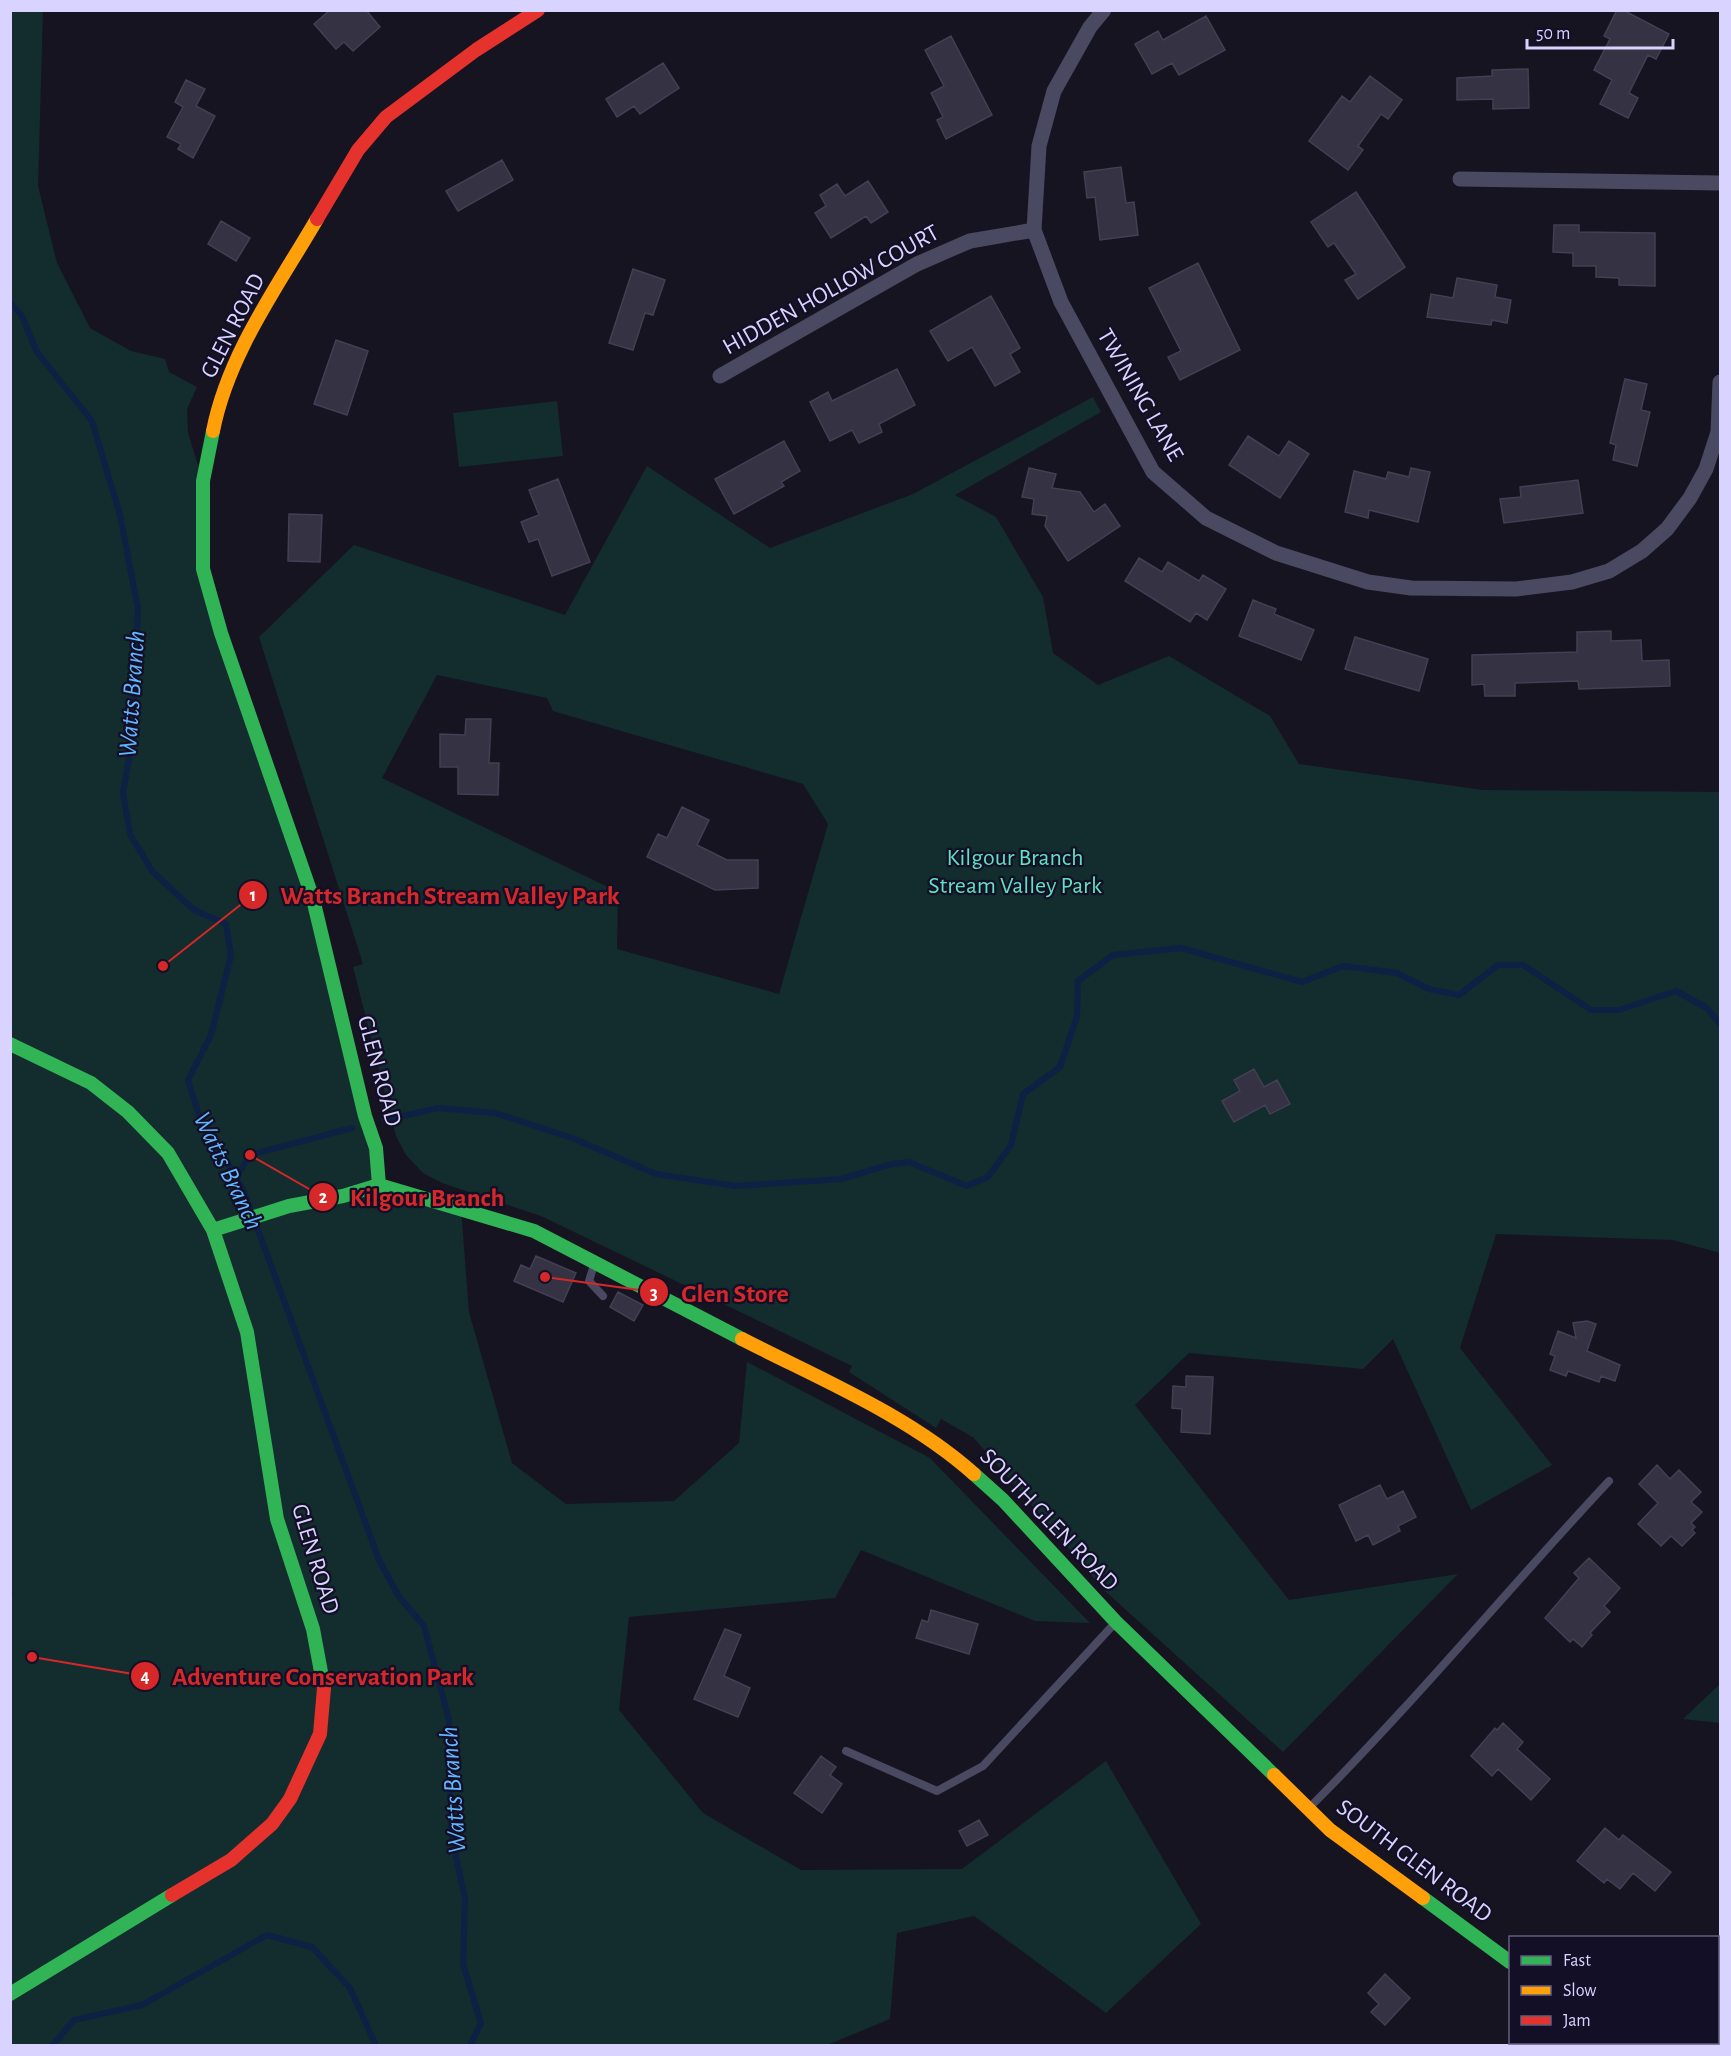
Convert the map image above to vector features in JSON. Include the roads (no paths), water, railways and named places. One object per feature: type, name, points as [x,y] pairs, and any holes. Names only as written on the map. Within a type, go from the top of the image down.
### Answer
[{"type":"main road","name":"GLEN ROAD","points":[[379,1185],[376,1148],[313,899],[221,633],[204,569],[203,481],[217,409],[242,347],[358,150],[386,117],[476,51],[538,10]]},
{"type":"main road","name":"GLEN ROAD","points":[[10,1044],[91,1083],[128,1112],[168,1153],[213,1230],[247,1332],[277,1519],[314,1629],[324,1683],[320,1734],[290,1799],[272,1824],[231,1860],[10,1994]]},
{"type":"main road","points":[[213,1230],[289,1206],[343,1196],[379,1185]]},
{"type":"main road","name":"SOUTH GLEN ROAD","points":[[379,1185],[534,1231],[890,1416],[955,1457],[1004,1500],[1116,1622],[1309,1809],[1351,1847],[1509,1961]]},
{"type":"street","name":"TWINING LANE","points":[[1104,10],[1090,27],[1054,91],[1039,146],[1034,230],[1061,302],[1153,472],[1206,518],[1276,554],[1368,582],[1412,588],[1516,589],[1572,582],[1609,571],[1642,551],[1667,529],[1690,498],[1706,469],[1718,432],[1720,382]]},
{"type":"street","points":[[1460,179],[1720,183]]},
{"type":"street","name":"HIDDEN HOLLOW COURT","points":[[720,376],[917,264],[970,241],[1034,230]]},
{"type":"lane","points":[[595,1263],[589,1281],[603,1296]]},
{"type":"lane","points":[[1309,1809],[1385,1732],[1467,1636],[1609,1481]]},
{"type":"lane","points":[[846,1751],[937,1791],[982,1766],[1116,1622]]},
{"type":"waterway","name":"Watts Branch","points":[[10,303],[21,314],[37,352],[92,421],[120,515],[138,609],[133,735],[123,793],[130,834],[152,871],[194,910],[226,924],[231,955],[211,1035],[188,1080],[200,1118],[243,1189],[379,1560],[398,1595],[424,1626],[449,1720],[451,1833],[465,1899],[463,1964],[481,2023],[470,2046]]},
{"type":"waterway","points":[[384,1120],[439,1108],[495,1113],[572,1138],[656,1174],[736,1186],[841,1179],[892,1164],[909,1162],[967,1186],[988,1177],[1011,1145],[1023,1094],[1060,1067],[1077,1016],[1078,981],[1113,955],[1181,948],[1302,982],[1343,966],[1397,973],[1429,989],[1459,995],[1498,965],[1523,965],[1591,1010],[1619,1010],[1676,991],[1707,1008],[1720,1024]]},
{"type":"waterway","points":[[235,1179],[250,1155],[352,1128]]},
{"type":"waterway","name":"Watts Branch","points":[[52,2046],[74,2020],[142,2005],[267,1935],[312,1947],[350,1988],[376,2046]]},
{"type":"place","name":"Watts Branch Stream Valley Park","points":[[163,966]]},
{"type":"place","name":"Kilgour Branch","points":[[250,1155]]},
{"type":"place","name":"Glen Store","points":[[545,1277]]},
{"type":"place","name":"Adventure Conservation Park","points":[[32,1657]]},
{"type":"park label","name":"Kilgour Branch Stream Valley Park","points":[[1015,872]]}]
